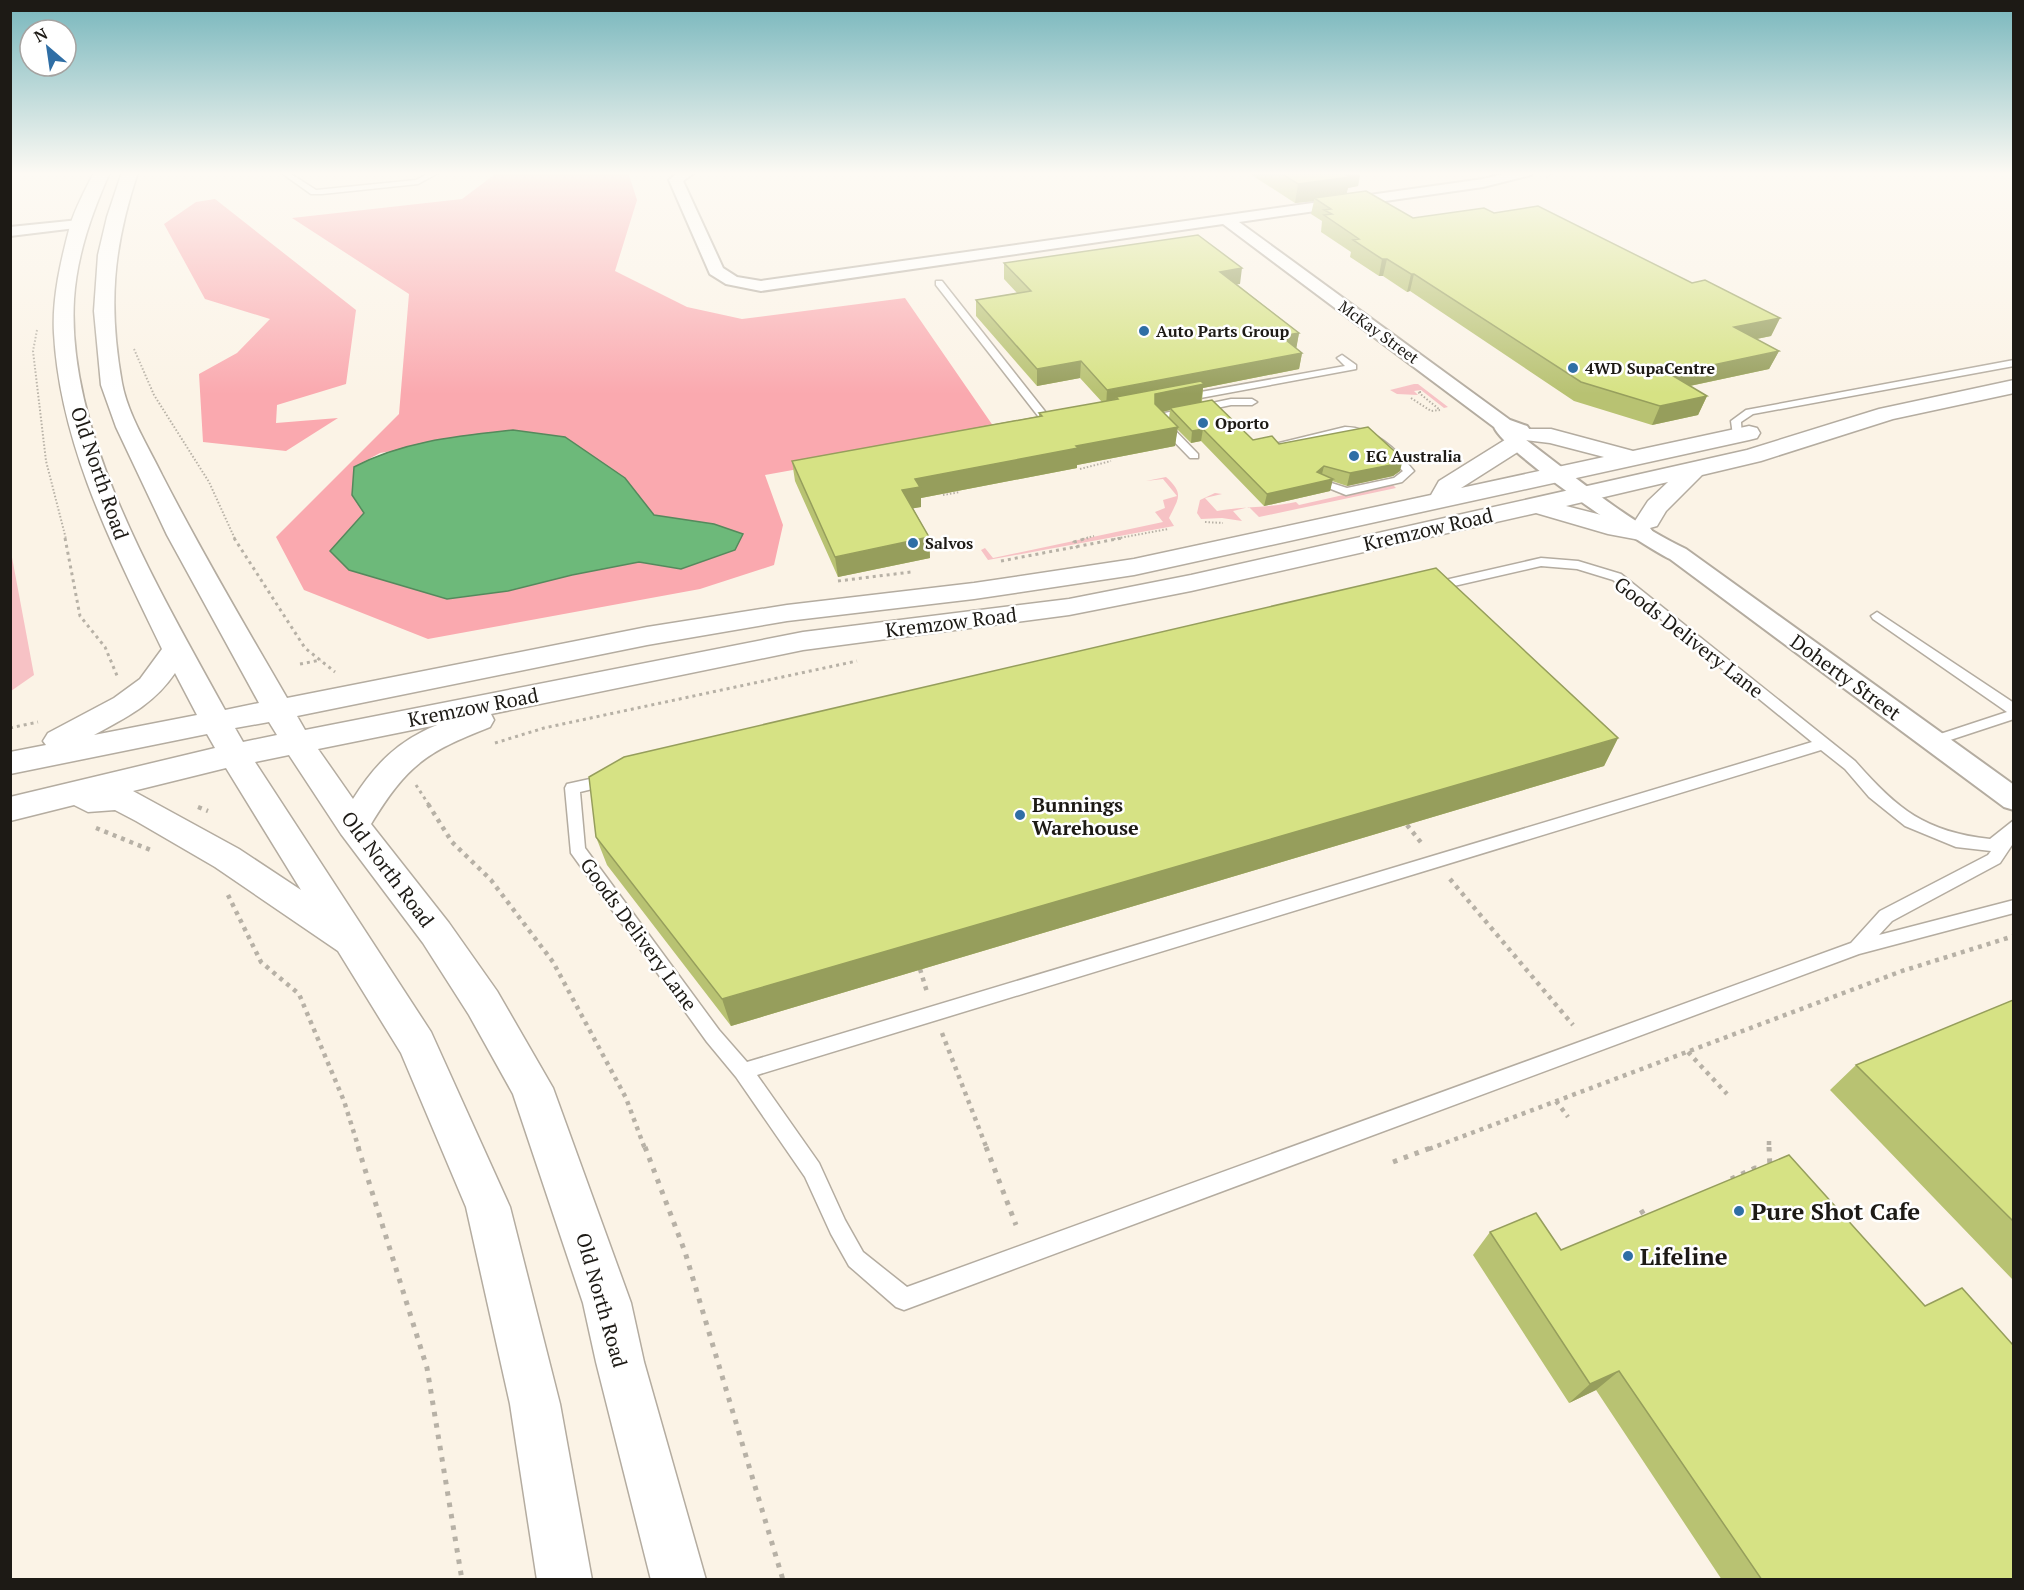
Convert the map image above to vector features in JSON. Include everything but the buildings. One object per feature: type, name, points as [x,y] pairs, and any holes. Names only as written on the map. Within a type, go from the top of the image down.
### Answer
[{"type":"main road","name":"Old North Road","points":[[75,246],[65,297],[64,332],[69,376],[81,431],[120,535],[177,649],[234,755],[417,1044],[488,1207],[535,1404],[565,1580]]},
{"type":"main road","name":"Old North Road","points":[[109,246],[104,311],[112,384],[127,427],[170,516],[297,742],[354,825],[436,933],[483,1003],[532,1088],[607,1303],[620,1362],[679,1580]]},
{"type":"main road","name":"Kremzow Road","points":[[10,762],[646,636],[787,614],[974,591],[1134,567],[1438,500],[1694,469],[1753,456],[1887,414],[2013,386]]},
{"type":"main road","name":"Kremzow Road","points":[[19,807],[234,755],[802,641],[1069,607],[1191,583],[1536,505],[1582,481],[1635,458],[1768,429],[1887,414]]},
{"type":"main road","points":[[1438,500],[1448,486],[1516,433],[1551,436],[1607,453],[1635,458]]},
{"type":"main road","points":[[1536,505],[1608,526],[1644,527],[1657,503],[1685,481],[1694,469]]},
{"type":"main road","points":[[10,762],[80,731],[125,705],[151,686],[177,649]]},
{"type":"main road","points":[[354,825],[383,779],[401,759],[447,732],[561,689]]},
{"type":"main road","points":[[19,807],[119,798],[227,858],[355,946]]},
{"type":"street","points":[[705,246],[716,271],[732,281],[761,286],[1037,246]]},
{"type":"street","name":"McKay Street","points":[[1262,246],[1582,481]]},
{"type":"street","name":"Doherty Street","points":[[1582,481],[2013,800]]},
{"type":"lane","points":[[939,284],[1049,423],[1073,418]]},
{"type":"lane","points":[[1178,399],[1353,367],[1342,358]]},
{"type":"lane","points":[[1738,435],[1736,422],[1750,412],[2013,363]]},
{"type":"lane","points":[[1194,456],[1160,422],[1159,417],[1231,402],[1252,402]]},
{"type":"lane","points":[[1280,444],[1345,430],[1358,430],[1370,435],[1410,471],[1398,480],[1346,492],[1322,483]]},
{"type":"lane","name":"Goods Delivery Lane","points":[[1412,592],[1541,562],[1578,565],[1617,577],[1850,765],[1874,794],[1910,822],[1956,841],[1992,845],[2012,829]]},
{"type":"lane","points":[[1877,616],[2013,712]]},
{"type":"lane","points":[[1933,741],[2013,712]]},
{"type":"lane","points":[[1823,744],[743,1071],[812,1170],[838,1227],[856,1259],[904,1299],[1857,948],[2013,906]]},
{"type":"lane","name":"Goods Delivery Lane","points":[[619,777],[572,788],[577,849],[713,1036],[743,1071]]},
{"type":"lane","points":[[1857,948],[1886,916],[1994,859],[2012,829]]},
{"type":"path","points":[[37,330],[33,351],[46,461],[63,525],[80,616],[105,647],[119,686]]},
{"type":"path","points":[[132,341],[155,399],[182,437],[224,513],[228,529],[305,648],[321,660],[325,667],[339,674]]},
{"type":"path","points":[[1412,398],[1431,411],[1440,410]]},
{"type":"path","points":[[1080,469],[1111,461]]},
{"type":"path","points":[[944,495],[960,492]]},
{"type":"path","points":[[997,562],[1168,529]]},
{"type":"path","points":[[1078,548],[1074,542],[1095,536]]},
{"type":"path","points":[[487,745],[544,728],[866,659]]},
{"type":"path","points":[[300,664],[321,660]]},
{"type":"path","points":[[419,779],[415,784],[419,792],[452,842],[491,880],[553,962],[626,1098],[685,1252],[783,1580]]},
{"type":"path","points":[[1407,825],[1573,1025]]},
{"type":"path","points":[[115,833],[156,852]]},
{"type":"path","points":[[227,892],[261,962],[299,994],[344,1101],[427,1368],[462,1580]]},
{"type":"path","points":[[1393,1162],[1902,971],[2013,936]]},
{"type":"path","points":[[920,969],[934,1013],[1016,1225]]},
{"type":"path","points":[[1688,1052],[1726,1094]]},
{"type":"path","points":[[1556,1101],[1568,1117]]},
{"type":"path","points":[[1769,1141],[1771,1170]]},
{"type":"path","points":[[1726,1182],[1755,1168],[1771,1170],[1778,1177]]},
{"type":"path","points":[[1641,1210],[1646,1218]]},
{"type":"path","points":[[1635,1222],[1656,1214]]},
{"type":"shaded area","points":[[176,246],[275,246],[356,310],[346,384],[277,405],[276,423],[338,418],[286,451],[203,442],[199,374],[237,353],[270,319],[205,299]]},
{"type":"shaded area","points":[[335,246],[623,246],[615,271],[687,307],[742,319],[905,298],[998,433],[765,475],[783,525],[774,565],[700,589],[428,639],[304,590],[276,537],[399,414],[409,294]],"holes":[[[513,430],[565,437],[625,478],[654,515],[714,524],[735,550],[681,569],[639,562],[508,591],[447,599],[330,551],[364,513],[352,495],[354,467],[380,453]]]},
{"type":"shaded area","points":[[1418,384],[1448,407],[1444,408],[1421,390],[1414,391],[1418,395],[1397,394],[1390,390]]},
{"type":"shaded area","points":[[513,430],[565,437],[625,478],[654,515],[714,524],[743,534],[735,550],[681,569],[639,562],[508,591],[447,599],[349,570],[330,551],[364,513],[352,495],[354,467],[411,445],[451,437]]},
{"type":"shaded area","points":[[1166,477],[1178,492],[1177,501],[1169,518],[1174,526],[988,560],[981,550],[985,548],[993,558],[1163,522],[1155,512],[1165,508],[1163,500],[1177,496],[1163,479],[1146,481]]},
{"type":"shaded area","points":[[1392,484],[1396,488],[1259,517],[1249,507],[1296,502],[1299,505]]},
{"type":"shaded area","points":[[1215,493],[1222,494],[1205,498],[1217,511],[1247,508],[1233,511],[1242,521],[1222,518],[1201,519],[1197,513],[1200,500]]},
{"type":"shaded area","points":[[11,552],[34,675],[10,691]]},
{"type":"place","name":"Auto Parts Group","points":[[1144,331]]},
{"type":"place","name":"4WD SupaCentre","points":[[1573,368]]},
{"type":"place","name":"Oporto","points":[[1203,423]]},
{"type":"place","name":"EG Australia","points":[[1354,456]]},
{"type":"place","name":"Salvos","points":[[913,543]]},
{"type":"place","name":"Bunnings Warehouse","points":[[1020,815]]},
{"type":"place","name":"Pure Shot Cafe","points":[[1739,1211]]},
{"type":"place","name":"Lifeline","points":[[1628,1256]]}]
